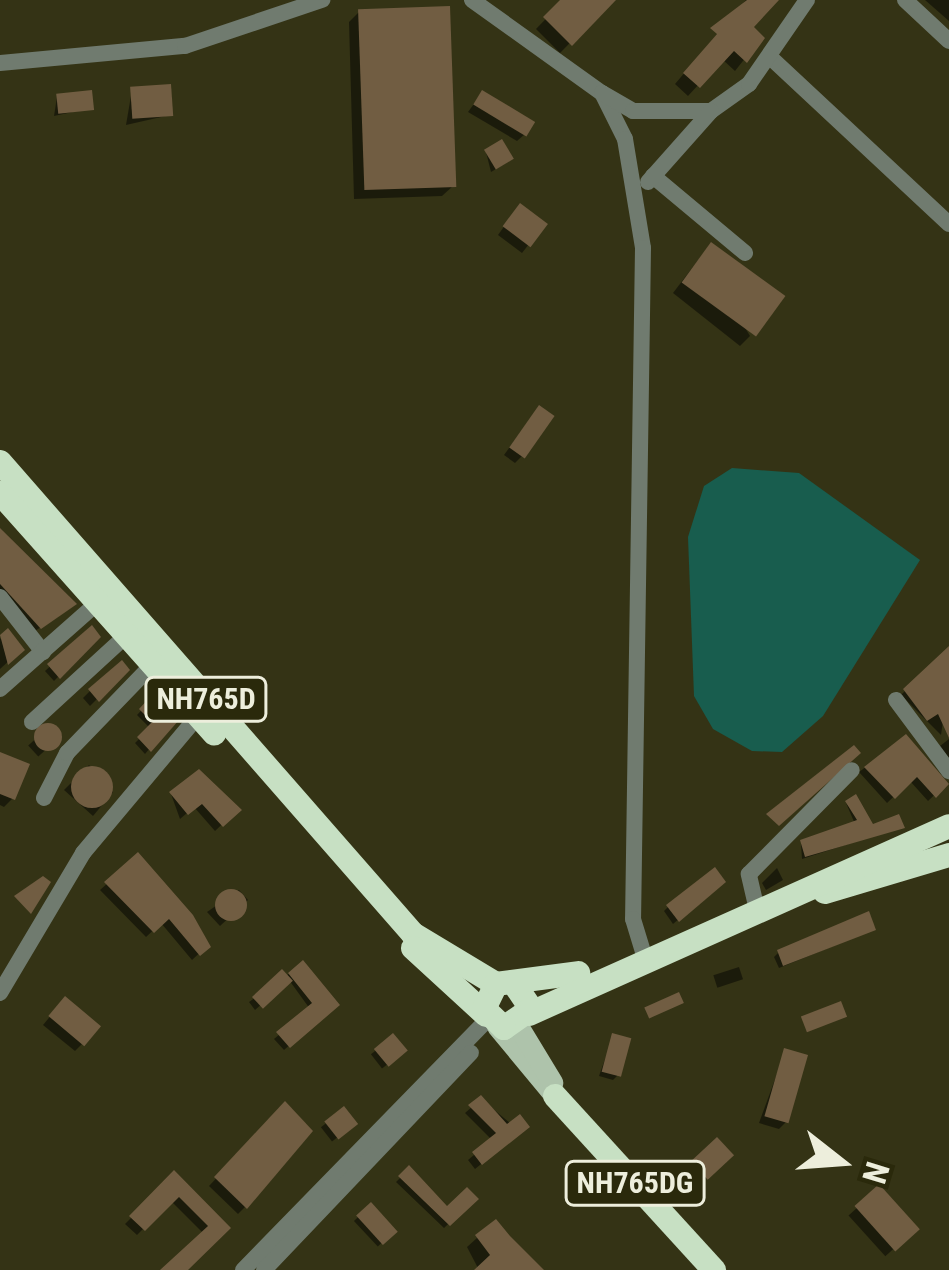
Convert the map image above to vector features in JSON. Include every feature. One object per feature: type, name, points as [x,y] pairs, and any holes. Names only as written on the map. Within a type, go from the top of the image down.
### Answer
[{"type":"highway","name":"NH765D","points":[[0,462],[413,934],[505,983]]},
{"type":"highway","name":"NH765D","points":[[0,493],[199,716],[502,1021]]},
{"type":"highway","points":[[502,1021],[949,826]]},
{"type":"highway","points":[[794,895],[949,855]]},
{"type":"highway","points":[[505,983],[638,959]]},
{"type":"highway","points":[[502,1021],[505,983]]},
{"type":"highway","points":[[502,1021],[505,983]]},
{"type":"highway","name":"NH765DG","points":[[555,1096],[714,1270]]},
{"type":"main road","points":[[502,1021],[555,1096]]},
{"type":"street","points":[[0,63],[184,46],[322,0]]},
{"type":"street","points":[[472,0],[633,111],[711,111]]},
{"type":"street","points":[[635,196],[711,111],[770,57],[807,0]]},
{"type":"street","points":[[905,0],[949,41]]},
{"type":"street","points":[[770,57],[949,224]]},
{"type":"street","points":[[602,93],[635,196],[644,437],[633,919],[638,959]]},
{"type":"street","points":[[653,176],[745,254]]},
{"type":"street","points":[[0,597],[43,652]]},
{"type":"street","points":[[0,689],[96,604]]},
{"type":"street","points":[[32,722],[126,636]]},
{"type":"street","points":[[44,798],[67,753],[152,664]]},
{"type":"street","points":[[896,700],[949,771]]},
{"type":"street","points":[[0,993],[82,854],[199,716]]},
{"type":"street","points":[[758,910],[749,874],[852,770]]},
{"type":"street","points":[[243,1270],[502,1021]]},
{"type":"street","points":[[264,1270],[502,1021]]},
{"type":"water","points":[[732,468],[799,473],[920,560],[823,716],[782,752],[752,751],[713,729],[694,696],[688,537],[704,486]]},
{"type":"building","points":[[560,0],[616,0],[572,46],[543,17]]},
{"type":"building","points":[[747,0],[779,0],[754,27],[765,38],[747,63],[734,51],[700,88],[683,73],[717,34],[710,28]]},
{"type":"building","points":[[450,6],[456,187],[364,190],[358,9]]},
{"type":"building","points":[[171,84],[173,116],[132,119],[130,87]]},
{"type":"building","points":[[92,90],[94,110],[58,114],[56,94]]},
{"type":"building","points":[[482,90],[535,122],[526,137],[473,105]]},
{"type":"building","points":[[502,139],[514,159],[496,170],[484,150]]},
{"type":"building","points":[[520,203],[548,224],[530,247],[503,226]]},
{"type":"building","points":[[711,242],[785,296],[756,337],[682,282]]},
{"type":"building","points":[[539,405],[555,416],[525,458],[509,448]]},
{"type":"building","points":[[0,528],[77,604],[41,629],[0,584]]},
{"type":"building","points":[[92,625],[101,637],[60,679],[47,664]]},
{"type":"building","points":[[8,628],[25,650],[8,665],[0,635]]},
{"type":"building","points":[[949,646],[949,738],[938,714],[927,721],[903,689]]},
{"type":"building","points":[[122,660],[130,670],[99,702],[88,689]]},
{"type":"building","points":[[152,695],[179,720],[151,752],[137,737],[152,722],[139,709]]},
{"type":"building","points":[[48,723],[58,727],[62,737],[58,747],[48,751],[38,747],[34,737],[38,727]]},
{"type":"building","points":[[906,734],[949,784],[936,798],[917,777],[895,799],[864,767]]},
{"type":"building","points":[[854,745],[861,753],[779,826],[766,814]]},
{"type":"building","points":[[0,752],[30,764],[15,800],[0,794]]},
{"type":"building","points":[[92,766],[107,772],[113,787],[107,802],[92,808],[77,802],[71,787],[77,772]]},
{"type":"building","points":[[199,769],[242,810],[223,827],[202,804],[188,815],[169,792]]},
{"type":"building","points":[[856,794],[873,824],[899,814],[905,828],[805,857],[800,840],[857,820],[845,801]]},
{"type":"building","points":[[138,852],[193,915],[211,947],[200,956],[169,919],[154,933],[104,882]]},
{"type":"building","points":[[715,867],[726,882],[679,922],[666,905]]},
{"type":"building","points":[[43,876],[51,882],[31,914],[14,896]]},
{"type":"building","points":[[231,889],[242,894],[247,905],[242,916],[231,921],[220,916],[215,905],[220,894]]},
{"type":"building","points":[[869,911],[876,930],[783,966],[777,950]]},
{"type":"building","points":[[303,960],[340,1005],[290,1048],[276,1032],[312,1003],[288,973]]},
{"type":"building","points":[[282,969],[293,981],[263,1009],[252,997]]},
{"type":"building","points":[[679,992],[684,1003],[649,1018],[644,1007]]},
{"type":"building","points":[[65,996],[101,1026],[84,1046],[48,1016]]},
{"type":"building","points":[[841,1001],[847,1017],[807,1032],[801,1016]]},
{"type":"building","points":[[393,1033],[408,1051],[389,1067],[374,1049]]},
{"type":"building","points":[[612,1033],[631,1038],[621,1077],[602,1072]]},
{"type":"building","points":[[784,1048],[808,1055],[788,1123],[764,1116]]},
{"type":"building","points":[[481,1095],[507,1124],[520,1114],[530,1127],[482,1165],[472,1152],[496,1133],[468,1105]]},
{"type":"building","points":[[285,1101],[313,1131],[247,1209],[214,1177]]},
{"type":"building","points":[[344,1106],[358,1124],[338,1140],[324,1121]]},
{"type":"building","points":[[717,1137],[734,1155],[708,1180],[691,1162]]},
{"type":"building","points":[[409,1165],[447,1206],[467,1187],[479,1199],[450,1226],[398,1176]]},
{"type":"building","points":[[174,1170],[231,1228],[188,1270],[160,1270],[208,1226],[179,1197],[145,1231],[129,1216]]},
{"type":"building","points":[[879,1184],[920,1229],[895,1251],[854,1206]]},
{"type":"building","points":[[371,1202],[398,1232],[383,1245],[356,1215]]},
{"type":"building","points":[[496,1219],[544,1270],[474,1270],[490,1255],[475,1235]]}]
